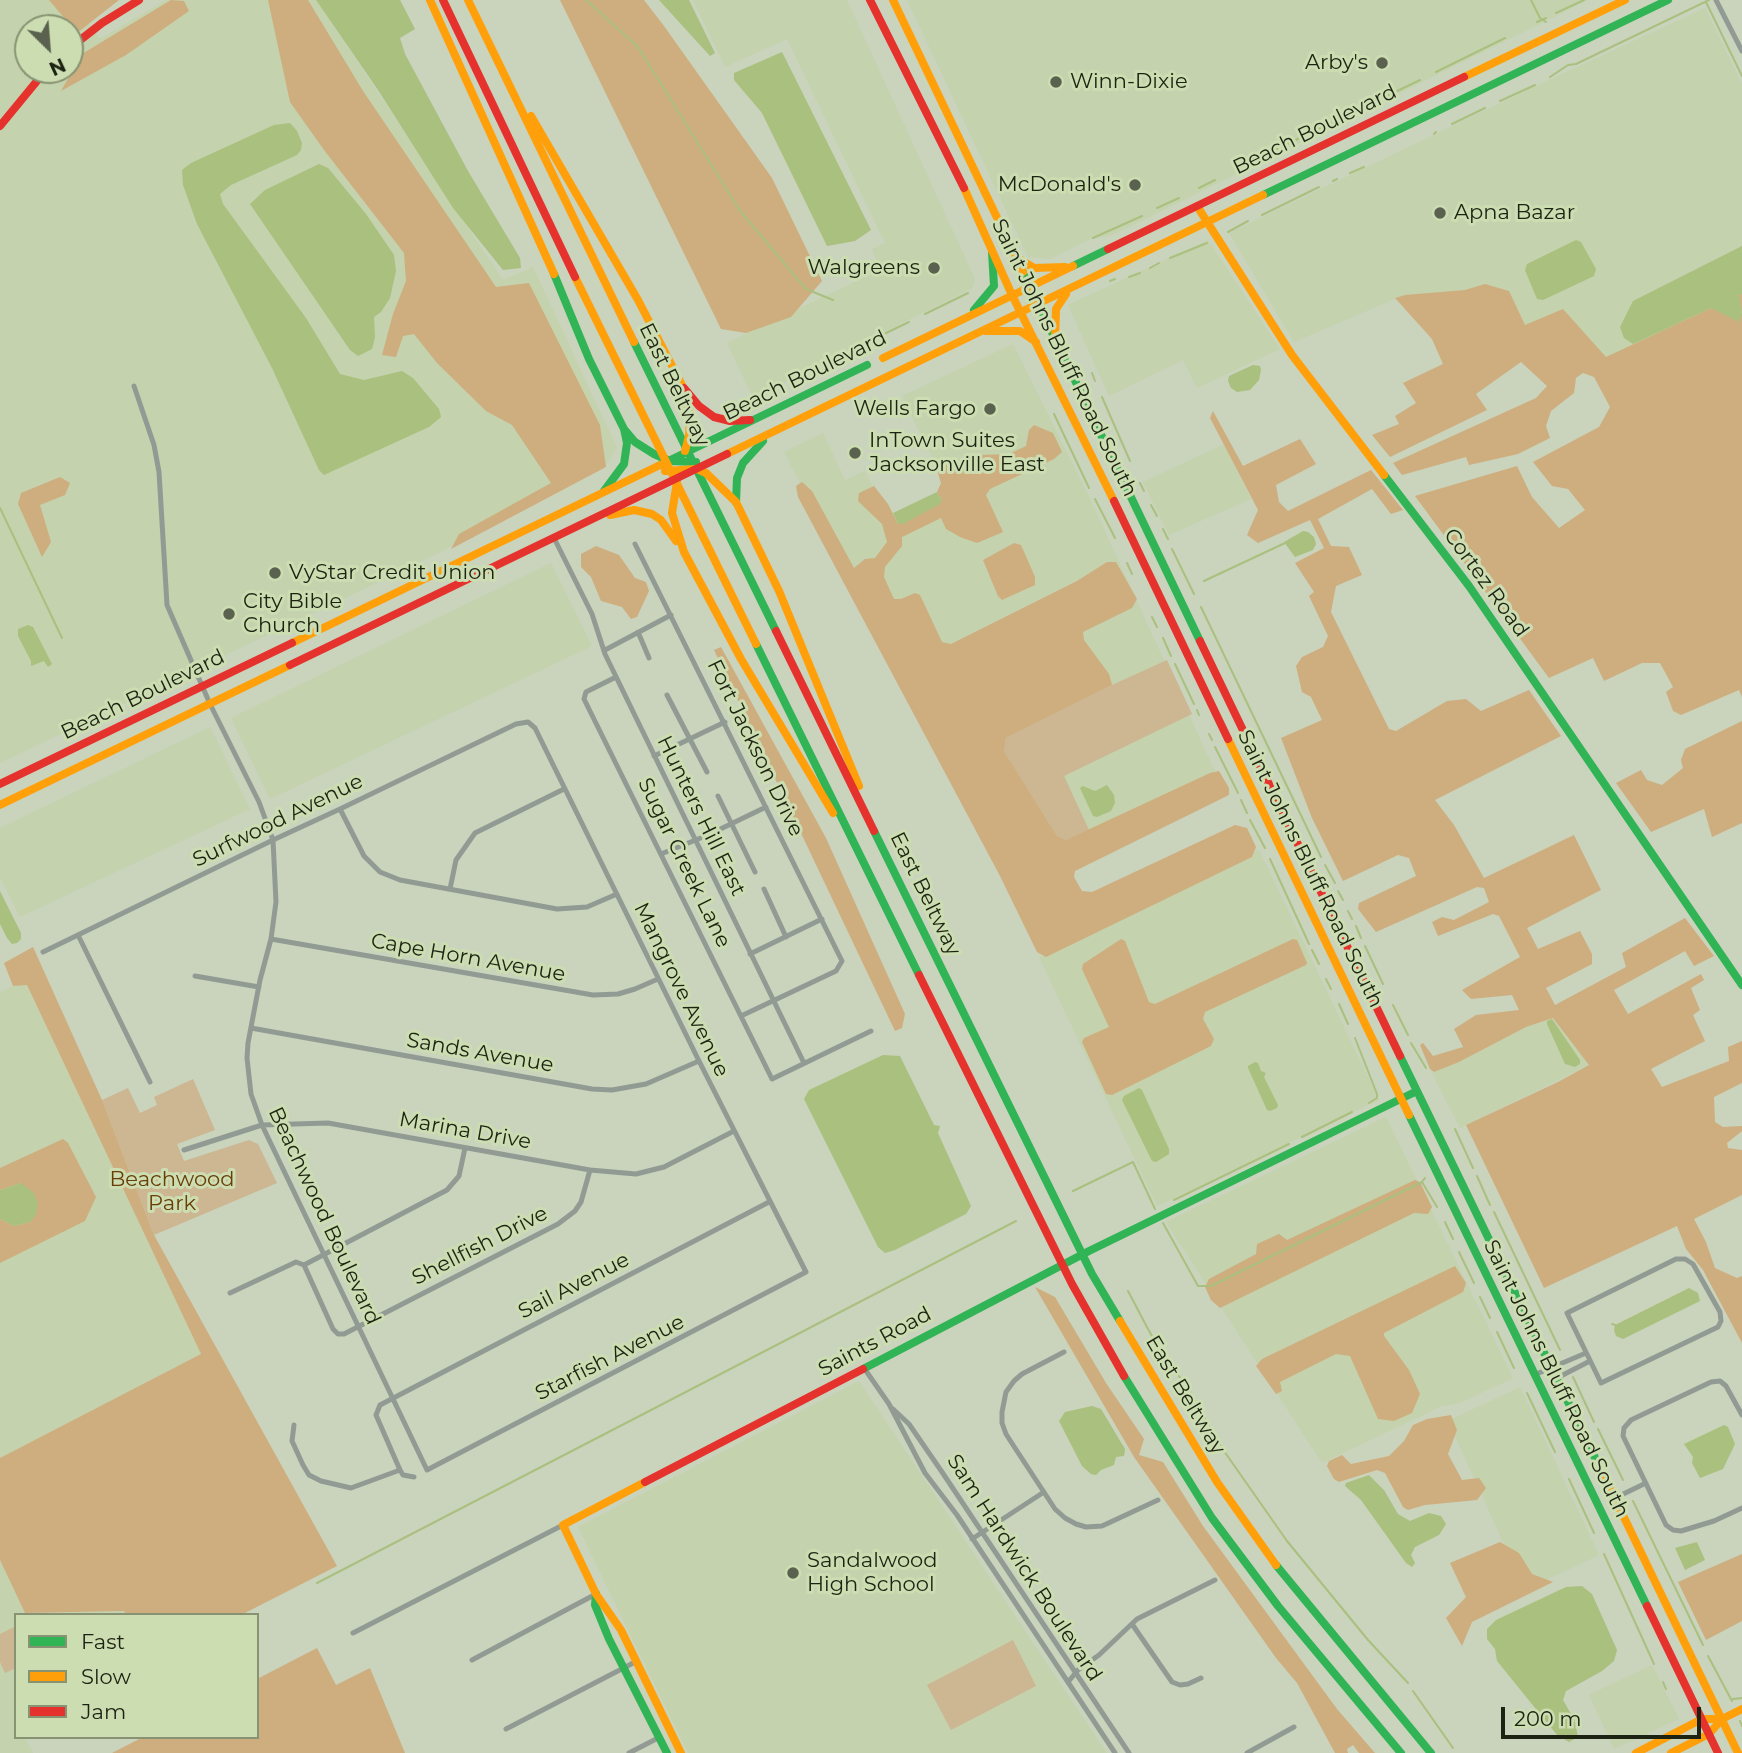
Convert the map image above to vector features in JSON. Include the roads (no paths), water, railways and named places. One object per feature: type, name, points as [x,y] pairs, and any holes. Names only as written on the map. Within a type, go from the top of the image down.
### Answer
[{"type":"main road","points":[[84,37],[126,3],[138,0]]},
{"type":"main road","points":[[430,0],[589,359],[624,429],[635,442],[654,454],[710,476],[736,502],[779,591],[890,862]]},
{"type":"main road","name":"East Beltway","points":[[443,0],[572,272],[1104,1344],[1212,1518],[1278,1606],[1401,1753]]},
{"type":"main road","name":"East Beltway","points":[[468,0],[1092,1274],[1217,1482],[1269,1556],[1431,1753]]},
{"type":"main road","name":"Saint Johns Bluff Road South","points":[[870,0],[943,144],[1012,295],[1718,1753]]},
{"type":"main road","name":"Saint Johns Bluff Road South","points":[[893,0],[1738,1753]]},
{"type":"main road","name":"Beach Boulevard","points":[[679,465],[703,444],[1625,0]]},
{"type":"main road","points":[[697,469],[1668,0]]},
{"type":"main road","points":[[494,53],[631,289],[682,385],[699,406],[714,417],[730,421],[754,419]]},
{"type":"main road","points":[[0,126],[34,84]]},
{"type":"main road","points":[[1435,92],[1441,109]]},
{"type":"main road","name":"Cortez Road","points":[[1197,206],[1292,355],[1469,586],[1742,985]]},
{"type":"main road","points":[[969,316],[994,286],[992,252]]},
{"type":"main road","points":[[1016,257],[1034,268],[1073,266]]},
{"type":"main road","points":[[1055,339],[1056,309],[1070,289]]},
{"type":"main road","points":[[982,331],[1020,331],[1036,342]]},
{"type":"main road","points":[[682,385],[690,417],[690,436],[679,465],[672,513],[684,552]]},
{"type":"main road","points":[[603,492],[624,464],[627,443],[624,429]]},
{"type":"main road","points":[[736,502],[737,478],[743,463],[769,434]]},
{"type":"main road","name":"Beach Boulevard","points":[[0,783],[603,492],[643,474],[720,458]]},
{"type":"main road","points":[[0,805],[654,490],[679,465]]},
{"type":"main road","points":[[596,518],[634,510],[652,514],[667,527],[684,552],[741,659],[869,872]]},
{"type":"main road","name":"Saints Road","points":[[563,1525],[1089,1251],[1417,1091]]},
{"type":"main road","points":[[563,1525],[596,1594],[621,1630],[681,1753]]},
{"type":"main road","points":[[596,1594],[595,1605],[609,1639],[667,1753]]},
{"type":"main road","points":[[1671,1753],[1709,1734],[1722,1719],[1742,1709]]},
{"type":"main road","points":[[1636,1753],[1702,1718],[1722,1719]]},
{"type":"street","points":[[1716,0],[1742,51]]},
{"type":"street","name":"Beachwood Boulevard","points":[[134,386],[154,445],[159,472],[167,605],[210,704],[259,802],[272,840],[276,880],[271,939],[247,1058],[251,1094],[262,1125],[427,1470]]},
{"type":"street","points":[[554,538],[571,570],[605,650],[671,615]]},
{"type":"street","name":"Fort Jackson Drive","points":[[635,544],[842,961],[841,967],[773,1001]]},
{"type":"street","points":[[638,632],[649,658]]},
{"type":"street","name":"Hunters Hill East","points":[[605,650],[804,1063]]},
{"type":"street","name":"Sugar Creek Lane","points":[[616,677],[586,692],[584,699],[772,1079],[804,1063]]},
{"type":"street","points":[[667,695],[707,772]]},
{"type":"street","name":"Surfwood Avenue","points":[[43,952],[516,724],[528,722]]},
{"type":"street","name":"Mangrove Avenue","points":[[528,722],[535,728],[806,1272]]},
{"type":"street","points":[[654,756],[725,722]]},
{"type":"street","points":[[450,889],[456,860],[474,833],[564,789]]},
{"type":"street","points":[[718,796],[755,872]]},
{"type":"street","points":[[661,854],[766,807]]},
{"type":"street","points":[[340,809],[358,847],[380,872],[400,880],[565,909],[587,907],[617,894]]},
{"type":"street","points":[[764,889],[786,937]]},
{"type":"street","points":[[750,954],[822,919]]},
{"type":"street","points":[[78,935],[150,1083]]},
{"type":"street","name":"Cape Horn Avenue","points":[[271,939],[593,995],[618,994],[658,979]]},
{"type":"street","points":[[195,976],[259,988]]},
{"type":"street","points":[[741,1016],[773,1001]]},
{"type":"street","name":"Sands Avenue","points":[[251,1028],[592,1089],[611,1090],[646,1084],[699,1061]]},
{"type":"street","points":[[804,1063],[871,1031]]},
{"type":"street","name":"Marina Drive","points":[[184,1150],[262,1125],[328,1123],[622,1174],[664,1167],[734,1131]]},
{"type":"street","points":[[304,1265],[447,1190],[458,1176],[465,1147]]},
{"type":"street","name":"Shellfish Drive","points":[[359,1327],[558,1224],[575,1211],[581,1202],[590,1170]]},
{"type":"street","name":"Sail Avenue","points":[[393,1398],[769,1202]]},
{"type":"street","points":[[1676,1259],[1685,1259],[1693,1264],[1720,1312],[1721,1321],[1718,1327],[1601,1383],[1590,1361],[1567,1313],[1676,1259]]},
{"type":"street","points":[[230,1293],[296,1262],[304,1265],[333,1329],[338,1334],[344,1334],[359,1327]]},
{"type":"street","name":"Starfish Avenue","points":[[427,1470],[806,1272]]},
{"type":"street","points":[[1064,1352],[1014,1381],[1003,1398],[1002,1412],[1006,1434],[1044,1492],[1065,1518],[1086,1527],[1113,1523],[1158,1500]]},
{"type":"street","points":[[1534,1375],[1586,1353]]},
{"type":"street","points":[[1557,1378],[1590,1361]]},
{"type":"street","name":"Sam Hardwick Boulevard","points":[[864,1368],[889,1404],[925,1473],[1115,1753]]},
{"type":"street","points":[[1742,1415],[1726,1386],[1720,1381],[1711,1382],[1631,1420],[1624,1428],[1623,1436],[1666,1525],[1673,1530],[1681,1531],[1714,1521],[1742,1508]]},
{"type":"street","points":[[393,1398],[380,1405],[376,1415],[403,1475],[414,1477]]},
{"type":"street","name":"Sam Hardwick Boulevard","points":[[889,1404],[909,1424],[1129,1753]]},
{"type":"street","points":[[294,1425],[292,1441],[303,1465],[309,1475],[321,1481],[351,1488],[400,1470]]},
{"type":"street","points":[[1615,1498],[1646,1483]]},
{"type":"street","points":[[972,1539],[1044,1492]]},
{"type":"street","name":"Saints Road","points":[[354,1633],[563,1525]]},
{"type":"street","points":[[1068,1682],[1145,1614],[1215,1580]]},
{"type":"street","points":[[472,1660],[596,1594]]},
{"type":"street","points":[[1132,1624],[1172,1682],[1188,1684],[1201,1678]]},
{"type":"street","points":[[506,1730],[637,1661]]},
{"type":"street","points":[[645,1709],[653,1712],[662,1710]]},
{"type":"street","points":[[1247,1753],[1294,1727]]},
{"type":"street","points":[[629,1753],[660,1737]]},
{"type":"waterway","points":[[586,0],[638,47],[740,211],[806,289],[833,300]]},
{"type":"waterway","points":[[1531,0],[1540,18],[1546,22]]},
{"type":"waterway","points":[[1556,13],[1584,0]]},
{"type":"waterway","points":[[1550,77],[1568,65],[1576,64],[1709,0]]},
{"type":"waterway","points":[[1706,2],[1742,76]]},
{"type":"waterway","points":[[1537,22],[1546,18]]},
{"type":"waterway","points":[[1436,72],[1505,38]]},
{"type":"waterway","points":[[1317,130],[1420,80]]},
{"type":"waterway","points":[[1500,101],[1535,85]]},
{"type":"waterway","points":[[1452,124],[1485,108]]},
{"type":"waterway","points":[[1235,169],[1302,137]]},
{"type":"waterway","points":[[1350,173],[1364,167]]},
{"type":"waterway","points":[[1333,181],[1337,179]]},
{"type":"waterway","points":[[1199,188],[1215,180]]},
{"type":"waterway","points":[[1262,215],[1319,187]]},
{"type":"waterway","points":[[1157,208],[1179,198]]},
{"type":"waterway","points":[[1093,238],[1142,216]]},
{"type":"waterway","points":[[1228,232],[1248,221]]},
{"type":"waterway","points":[[1170,258],[1207,243]]},
{"type":"waterway","points":[[1150,268],[1159,263]]},
{"type":"waterway","points":[[1129,277],[1140,273]]},
{"type":"waterway","points":[[1110,281],[1115,279]]},
{"type":"waterway","points":[[925,314],[968,293]]},
{"type":"waterway","points":[[857,347],[909,322]]},
{"type":"waterway","points":[[1092,373],[1095,381]]},
{"type":"waterway","points":[[1102,397],[1130,461]]},
{"type":"waterway","points":[[1054,414],[1089,488]]},
{"type":"waterway","points":[[1140,483],[1144,491]]},
{"type":"waterway","points":[[1095,499],[1115,538]]},
{"type":"waterway","points":[[1151,505],[1157,516]]},
{"type":"waterway","points":[[0,508],[62,638]]},
{"type":"waterway","points":[[1163,529],[1168,539]]},
{"type":"waterway","points":[[1204,581],[1285,543]]},
{"type":"waterway","points":[[1172,549],[1194,594]]},
{"type":"waterway","points":[[1127,563],[1132,574]]},
{"type":"waterway","points":[[1201,607],[1321,857]]},
{"type":"waterway","points":[[1152,617],[1157,627]]},
{"type":"waterway","points":[[1163,638],[1171,656]]},
{"type":"waterway","points":[[1175,664],[1194,704]]},
{"type":"waterway","points":[[1197,710],[1199,715]]},
{"type":"waterway","points":[[1209,734],[1212,740]]},
{"type":"waterway","points":[[1215,747],[1238,793]]},
{"type":"waterway","points":[[1241,800],[1247,813]]},
{"type":"waterway","points":[[1250,820],[1265,848]]},
{"type":"waterway","points":[[1270,859],[1309,944]]},
{"type":"waterway","points":[[1325,865],[1335,883]]},
{"type":"waterway","points":[[1338,891],[1343,900]]},
{"type":"waterway","points":[[1348,911],[1352,919]]},
{"type":"waterway","points":[[1356,926],[1361,938]]},
{"type":"waterway","points":[[1365,946],[1383,984]]},
{"type":"waterway","points":[[1312,950],[1319,964]]},
{"type":"waterway","points":[[1326,979],[1331,989]]},
{"type":"waterway","points":[[1339,1004],[1348,1024]]},
{"type":"waterway","points":[[1393,1005],[1408,1035]]},
{"type":"waterway","points":[[1355,1038],[1377,1094],[1377,1098],[1369,1103]]},
{"type":"waterway","points":[[1411,1043],[1426,1068]]},
{"type":"waterway","points":[[1302,1137],[1352,1112]]},
{"type":"waterway","points":[[1455,1129],[1473,1168]]},
{"type":"waterway","points":[[1174,1200],[1289,1144]]},
{"type":"waterway","points":[[1073,1191],[1133,1162],[1155,1209]]},
{"type":"waterway","points":[[1477,1176],[1490,1205]]},
{"type":"waterway","points":[[1425,1178],[1422,1182],[1437,1207]]},
{"type":"waterway","points":[[1163,1223],[1198,1286],[1211,1286],[1422,1182]]},
{"type":"waterway","points":[[1494,1212],[1560,1350]]},
{"type":"waterway","points":[[317,1583],[1016,1221]]},
{"type":"waterway","points":[[1445,1222],[1453,1239]]},
{"type":"waterway","points":[[1459,1252],[1474,1283]]},
{"type":"waterway","points":[[1128,1291],[1164,1357],[1189,1389],[1217,1441],[1287,1541],[1368,1640],[1408,1683]]},
{"type":"waterway","points":[[1480,1297],[1490,1318]]},
{"type":"waterway","points":[[1497,1332],[1514,1368]]},
{"type":"waterway","points":[[1573,1377],[1594,1422]]},
{"type":"waterway","points":[[1527,1393],[1555,1452]]},
{"type":"waterway","points":[[1598,1429],[1623,1480]]},
{"type":"waterway","points":[[1569,1479],[1594,1533]]},
{"type":"waterway","points":[[1633,1501],[1703,1645]]},
{"type":"waterway","points":[[1604,1554],[1654,1664]]},
{"type":"waterway","points":[[1708,1656],[1732,1701]]},
{"type":"waterway","points":[[1663,1682],[1666,1689]]},
{"type":"waterway","points":[[1413,1691],[1453,1748]]},
{"type":"waterway","points":[[1733,1699],[1742,1698]]},
{"type":"waterway","points":[[1740,1721],[1742,1726]]},
{"type":"place","name":"Arby's","points":[[1382,63]]},
{"type":"place","name":"Winn-Dixie","points":[[1056,82]]},
{"type":"place","name":"McDonald's","points":[[1135,185]]},
{"type":"place","name":"Apna Bazar","points":[[1440,213]]},
{"type":"place","name":"Walgreens","points":[[934,268]]},
{"type":"place","name":"Wells Fargo","points":[[990,409]]},
{"type":"place","name":"InTown Suites Jacksonville East","points":[[855,453]]},
{"type":"place","name":"VyStar Credit Union","points":[[275,573]]},
{"type":"place","name":"City Bible Church","points":[[229,614]]},
{"type":"place","name":"Sandalwood High School","points":[[793,1573]]},
{"type":"park label","name":"Beachwood Park","points":[[172,1192]]}]
